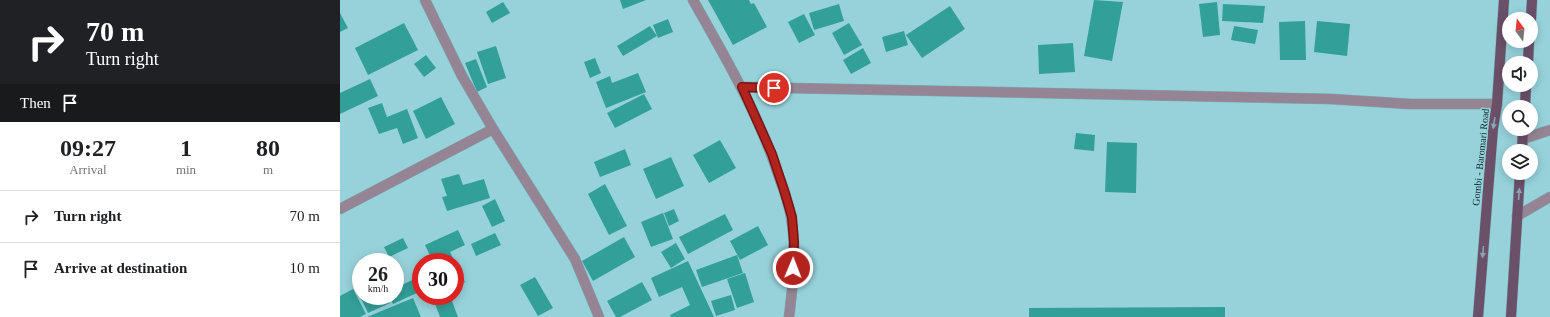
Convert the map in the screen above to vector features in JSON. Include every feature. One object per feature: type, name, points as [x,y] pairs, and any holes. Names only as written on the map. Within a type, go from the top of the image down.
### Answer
[{"type":"main road","name":"Gombi - Baromari Road","points":[[1478,317],[1497,104],[1504,0]]},
{"type":"main road","points":[[1531,12],[1532,0]]},
{"type":"main road","points":[[1511,317],[1520,180]]},
{"type":"street","points":[[425,0],[462,76],[493,129],[575,259],[599,317]]},
{"type":"street","points":[[693,0],[742,87],[772,154],[792,217],[794,242],[789,317]]},
{"type":"street","points":[[742,87],[1331,99],[1410,104],[1497,104]]},
{"type":"street","points":[[340,209],[493,129]]},
{"type":"street","points":[[1538,132],[1550,130]]},
{"type":"street","points":[[1517,216],[1550,197]]},
{"type":"building","points":[[620,0],[646,0],[623,9]]},
{"type":"building","points":[[708,0],[749,0],[751,4],[754,3],[767,27],[733,45]]},
{"type":"building","points":[[1094,0],[1123,2],[1112,61],[1084,56]]},
{"type":"building","points":[[503,2],[510,13],[492,23],[486,12]]},
{"type":"building","points":[[1217,2],[1220,35],[1203,37],[1199,4]]},
{"type":"building","points":[[839,4],[844,21],[814,30],[809,13]]},
{"type":"building","points":[[1223,4],[1265,6],[1263,23],[1222,21]]},
{"type":"building","points":[[950,6],[965,29],[922,58],[906,35]]},
{"type":"building","points":[[340,13],[348,28],[340,32]]},
{"type":"building","points":[[804,14],[815,35],[799,43],[788,22]]},
{"type":"building","points":[[668,19],[673,32],[658,38],[653,25]]},
{"type":"building","points":[[1305,21],[1306,60],[1280,60],[1279,22]]},
{"type":"building","points":[[1317,21],[1350,24],[1347,56],[1314,52]]},
{"type":"building","points":[[404,23],[418,50],[368,75],[355,48]]},
{"type":"building","points":[[849,23],[862,45],[844,55],[832,33]]},
{"type":"building","points":[[650,26],[657,36],[623,56],[617,46]]},
{"type":"building","points":[[1234,26],[1258,30],[1255,44],[1231,40]]},
{"type":"building","points":[[904,31],[908,45],[886,52],[882,37]]},
{"type":"building","points":[[1073,43],[1075,72],[1039,74],[1038,45]]},
{"type":"building","points":[[496,46],[506,78],[488,84],[477,52]]},
{"type":"building","points":[[863,48],[871,63],[851,74],[843,60]]},
{"type":"building","points":[[426,55],[436,68],[424,77],[414,64]]},
{"type":"building","points":[[595,58],[601,73],[590,78],[584,62]]},
{"type":"building","points":[[476,59],[487,87],[477,92],[465,63]]},
{"type":"building","points":[[638,73],[646,92],[606,108],[596,82],[610,76],[612,83]]},
{"type":"building","points":[[370,79],[378,96],[340,114],[340,93]]},
{"type":"building","points":[[644,94],[652,109],[615,128],[607,113]]},
{"type":"building","points":[[441,97],[455,124],[426,139],[413,111]]},
{"type":"building","points":[[382,103],[387,117],[407,109],[418,138],[403,144],[397,128],[379,134],[368,108]]},
{"type":"building","points":[[1076,133],[1095,135],[1094,151],[1074,149]]},
{"type":"building","points":[[720,140],[736,168],[709,183],[693,155]]},
{"type":"building","points":[[1107,142],[1137,143],[1136,193],[1105,192]]},
{"type":"building","points":[[625,149],[631,165],[600,177],[594,162]]},
{"type":"building","points":[[671,157],[684,186],[656,199],[643,169]]},
{"type":"building","points":[[459,174],[463,185],[484,179],[490,198],[447,211],[442,197],[447,196],[441,179]]},
{"type":"building","points":[[605,184],[627,226],[609,235],[588,194]]},
{"type":"building","points":[[495,199],[505,221],[492,227],[482,206]]},
{"type":"building","points":[[674,209],[679,221],[669,226],[664,213]]},
{"type":"building","points":[[663,213],[673,239],[651,247],[641,222]]},
{"type":"building","points":[[725,214],[733,230],[688,254],[679,237]]},
{"type":"building","points":[[758,226],[768,245],[740,260],[730,241]]},
{"type":"building","points":[[458,230],[465,245],[450,253],[429,253],[425,245]]},
{"type":"building","points":[[495,233],[501,245],[476,256],[471,244]]},
{"type":"building","points":[[624,237],[635,257],[593,281],[582,261]]},
{"type":"building","points":[[403,238],[408,248],[397,253],[387,253],[384,247]]},
{"type":"building","points":[[676,243],[685,259],[671,268],[661,252]]},
{"type":"building","points":[[737,255],[743,273],[702,287],[696,270]]},
{"type":"building","points":[[688,261],[714,317],[671,317],[670,315],[690,305],[682,287],[659,297],[651,278]]},
{"type":"building","points":[[745,273],[754,302],[737,308],[727,279]]},
{"type":"building","points":[[535,277],[553,308],[538,316],[520,285]]},
{"type":"building","points":[[412,280],[412,295],[404,299],[404,284]]},
{"type":"building","points":[[642,282],[652,300],[620,317],[616,317],[607,301]]},
{"type":"building","points":[[352,290],[352,305],[361,305],[366,314],[360,317],[340,317],[340,296]]},
{"type":"building","points":[[731,295],[735,310],[716,316],[711,301]]},
{"type":"building","points":[[412,298],[412,305],[416,305],[421,317],[367,317],[396,305],[404,305],[404,302]]},
{"type":"building","points":[[364,305],[386,305],[368,313]]},
{"type":"building","points":[[435,305],[453,305],[458,317],[440,317]]},
{"type":"building","points":[[1225,307],[1225,317],[1029,317],[1029,308]]},
{"type":"route","points":[[774,88],[742,87],[772,154],[792,217],[794,242],[793,268]]}]
